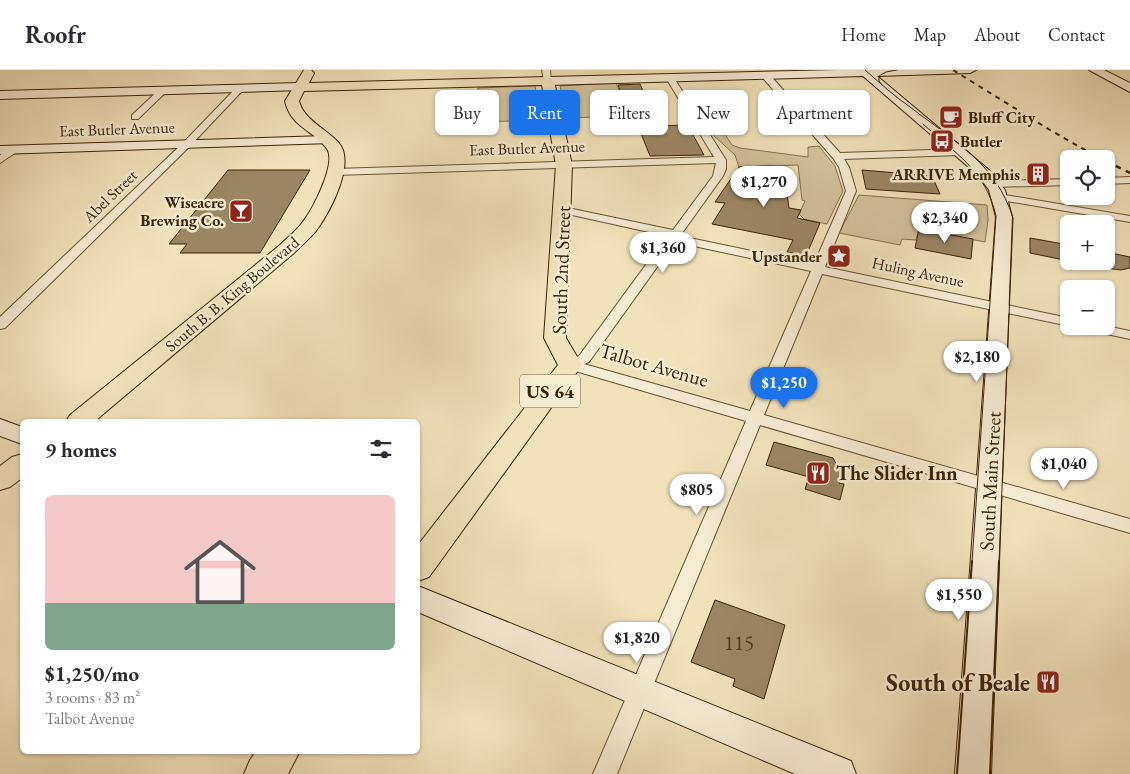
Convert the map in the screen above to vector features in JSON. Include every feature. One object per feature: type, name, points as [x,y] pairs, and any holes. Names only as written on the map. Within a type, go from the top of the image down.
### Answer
[{"type":"main road","name":"South B. B. King Boulevard","points":[[81,419],[292,244],[317,215],[335,172],[337,158],[336,150],[295,113],[292,101],[309,70]]},
{"type":"main road","points":[[299,87],[547,76]]},
{"type":"main road","name":"South 2nd Street","points":[[420,565],[570,365],[555,338],[564,165],[547,76]]},
{"type":"main road","points":[[0,480],[20,465]]},
{"type":"main road","points":[[264,774],[279,754]]},
{"type":"street","points":[[547,76],[670,78],[970,70]]},
{"type":"street","points":[[1096,70],[1130,88]]},
{"type":"street","points":[[865,72],[961,152],[996,191],[1130,219]]},
{"type":"street","points":[[605,774],[852,191],[844,167],[837,156],[765,75]]},
{"type":"street","points":[[570,365],[584,359],[718,176],[721,169],[720,160],[670,78]]},
{"type":"street","points":[[0,95],[299,87]]},
{"type":"street","name":"Abel Street","points":[[0,325],[187,144],[240,89]]},
{"type":"street","points":[[135,118],[163,91]]},
{"type":"street","name":"East Butler Avenue","points":[[0,150],[326,140]]},
{"type":"street","points":[[0,160],[15,149]]},
{"type":"street","points":[[837,156],[961,152]]},
{"type":"street","name":"East Butler Avenue","points":[[335,172],[720,160]]},
{"type":"street","points":[[1115,181],[1130,180]]},
{"type":"street","points":[[996,191],[1060,183]]},
{"type":"street","name":"South Main Street","points":[[973,774],[1004,217],[996,191]]},
{"type":"street","name":"Huling Avenue","points":[[563,210],[818,270],[1060,320]]},
{"type":"street","points":[[1115,332],[1130,335]]},
{"type":"street","name":"Talbot Avenue","points":[[570,365],[757,417],[1130,526]]},
{"type":"street","points":[[0,427],[20,435]]},
{"type":"street","points":[[420,600],[838,774]]},
{"type":"shaded area","points":[[616,83],[619,90],[590,90],[590,117],[580,118],[580,90],[561,90],[560,86]]},
{"type":"shaded area","points":[[535,86],[536,90],[509,90],[509,121],[499,121],[499,90],[478,90],[478,88]]},
{"type":"shaded area","points":[[713,135],[725,135],[732,145],[740,148],[808,157],[808,147],[819,146],[835,166],[843,191],[827,224],[804,219],[799,214],[805,201],[802,200],[798,165],[739,167],[735,155]]},
{"type":"shaded area","points":[[859,195],[987,205],[988,220],[985,242],[919,229],[916,240],[902,239],[900,245],[839,233]]},
{"type":"building","points":[[640,84],[643,90],[620,90],[618,85]]},
{"type":"building","points":[[678,125],[678,135],[693,135],[704,155],[650,156],[642,135],[668,135],[668,126]]},
{"type":"building","points":[[739,167],[783,167],[789,208],[801,210],[797,218],[820,223],[806,256],[787,252],[793,240],[712,224],[725,203],[715,202]]},
{"type":"building","name":"Wiseacre Brewing Co.","points":[[228,170],[310,170],[260,253],[180,253],[187,244],[169,244]]},
{"type":"building","points":[[862,170],[932,176],[940,194],[866,189]]},
{"type":"building","points":[[919,229],[973,239],[971,259],[915,248]]},
{"type":"building","points":[[1030,238],[1060,243],[1060,259],[1030,253]]},
{"type":"building","points":[[1115,254],[1130,257],[1130,268],[1115,269]]},
{"type":"building","name":"The Slider Inn","points":[[774,442],[833,458],[841,473],[839,483],[844,484],[840,500],[805,489],[809,477],[766,465]]},
{"type":"building","points":[[715,600],[785,625],[764,699],[733,686],[735,679],[691,662]]},
{"type":"tram line","points":[[865,70],[881,83]]},
{"type":"tram line","points":[[881,83],[879,76],[886,72],[897,70]]},
{"type":"tram line","points":[[881,83],[957,142],[984,167],[996,182],[1013,218],[999,562]]},
{"type":"tram line","points":[[923,124],[958,154],[977,175],[985,187],[996,216],[972,562]]},
{"type":"tram line","points":[[957,774],[972,561]]},
{"type":"tram line","points":[[990,774],[999,561]]},
{"type":"railway","points":[[953,70],[1085,150]]},
{"type":"railway","points":[[1115,166],[1130,173]]},
{"type":"place","name":"Bluff City","points":[[951,117]]},
{"type":"place","name":"Butler","points":[[942,141]]},
{"type":"place","name":"ARRIVE Memphis","points":[[1038,174]]},
{"type":"place","name":"Wiseacre Brewing Co.","points":[[241,211]]},
{"type":"place","name":"Upstander","points":[[839,256]]},
{"type":"place","name":"The Slider Inn","points":[[818,473]]},
{"type":"place","name":"South of Beale","points":[[1048,682]]}]
